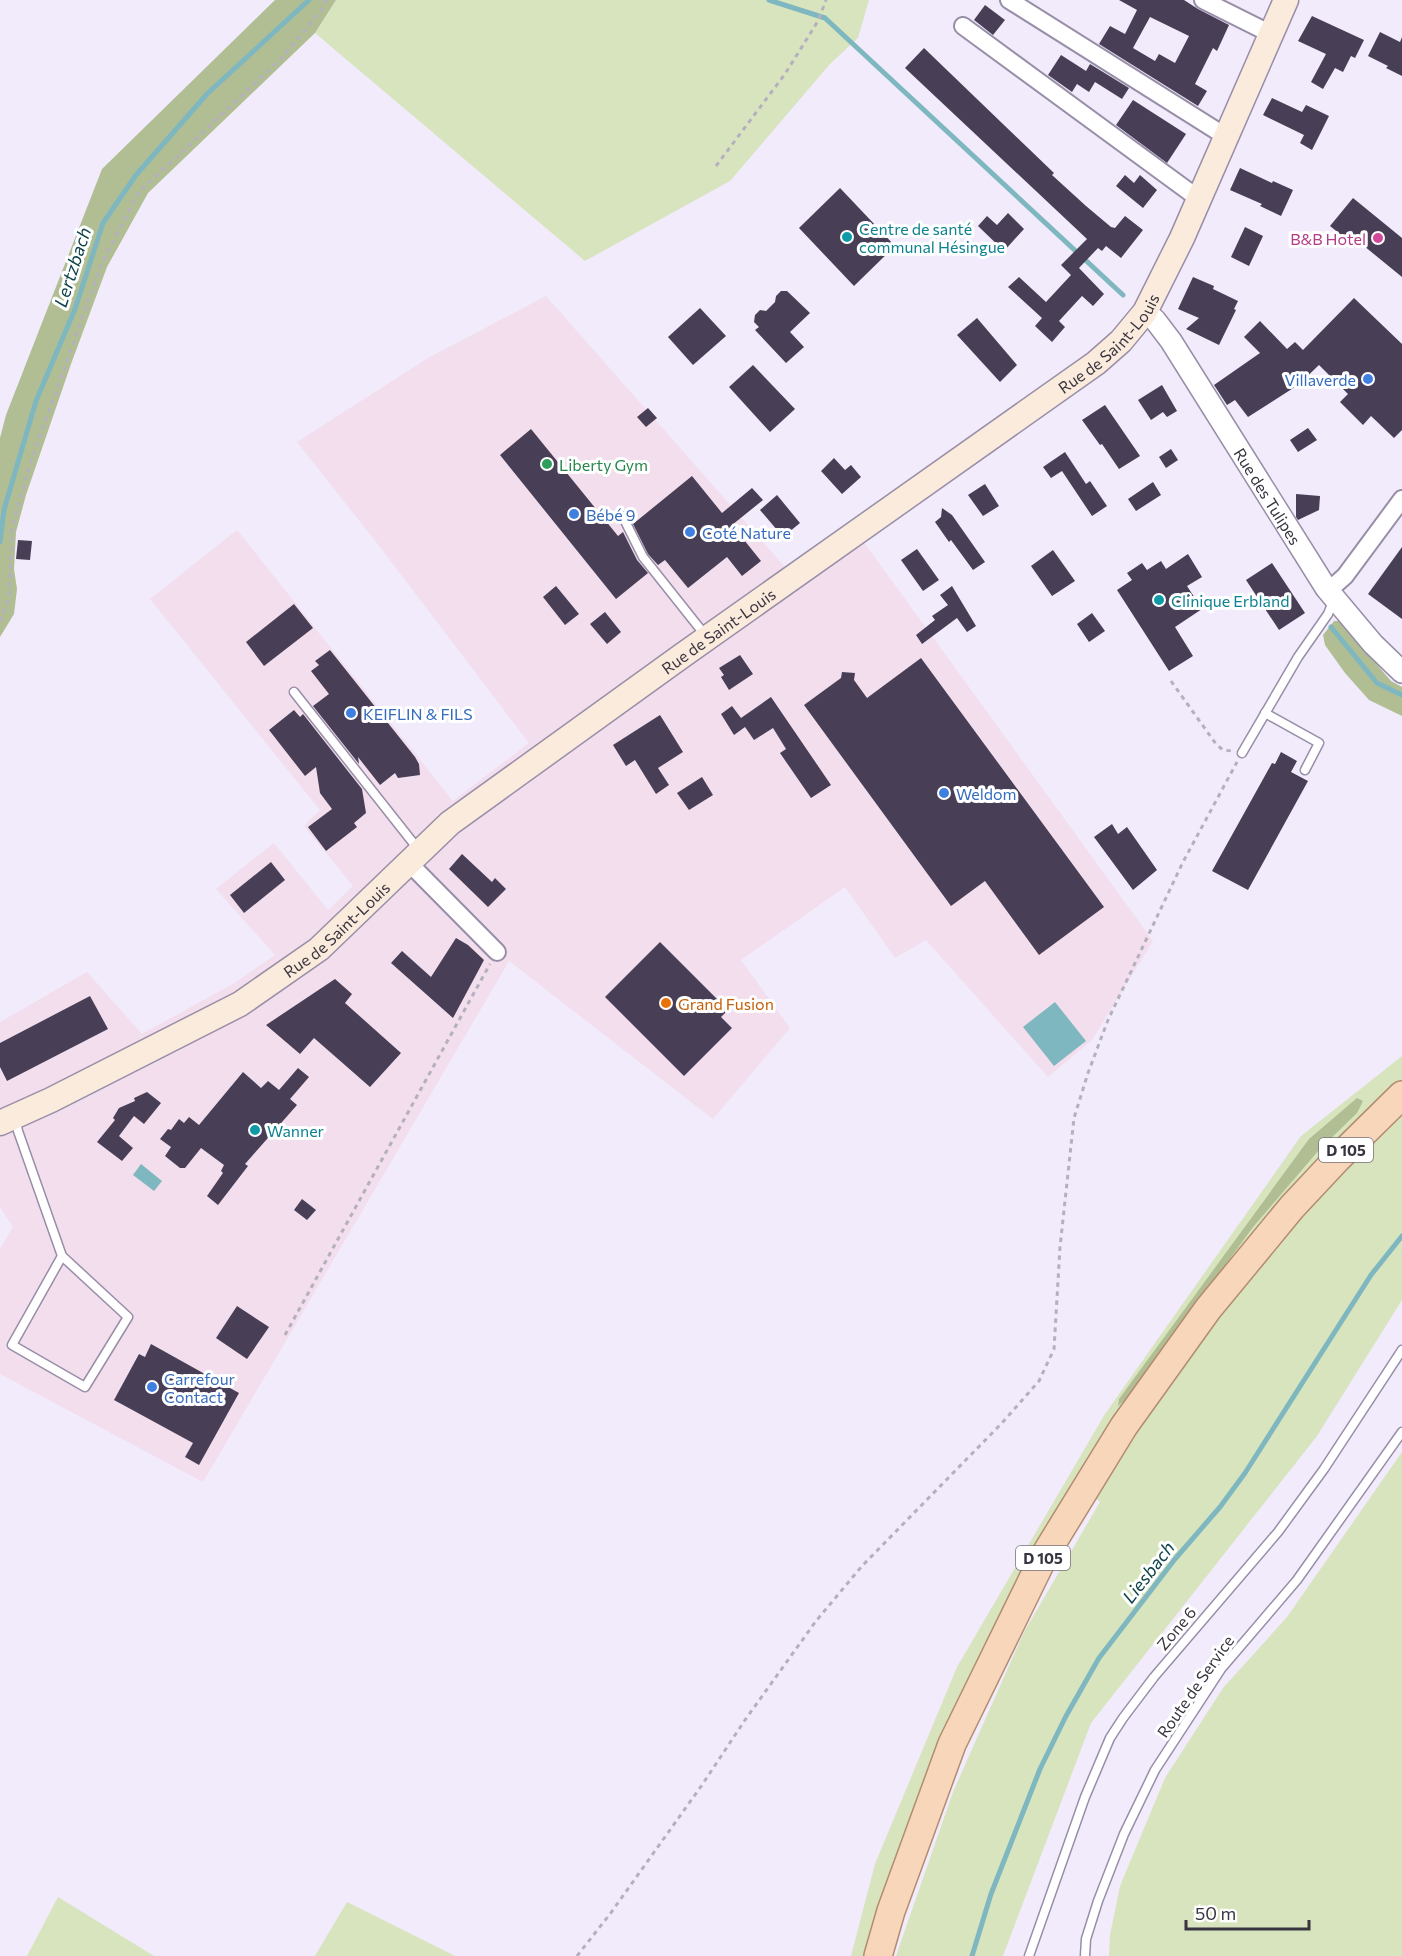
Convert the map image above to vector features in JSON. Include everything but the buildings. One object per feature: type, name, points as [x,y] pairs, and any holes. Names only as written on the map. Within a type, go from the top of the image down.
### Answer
[{"type":"main road","name":"Rue de Saint-Louis","points":[[8,1120],[240,1004],[319,949],[450,823],[1096,363],[1121,341],[1145,312],[1182,238],[1286,0]]},
{"type":"main road","name":"D 105","points":[[878,1956],[891,1911],[952,1744],[1043,1558],[1124,1426],[1208,1310],[1292,1207],[1402,1095]]},
{"type":"street","points":[[1009,0],[1225,136]]},
{"type":"street","points":[[1203,0],[1271,34]]},
{"type":"street","points":[[963,26],[1199,199]]},
{"type":"street","name":"Rue des Tulipes","points":[[1145,312],[1155,320],[1171,341],[1330,592],[1373,644],[1402,672]]},
{"type":"street","points":[[1330,592],[1345,576],[1402,499]]},
{"type":"street","points":[[415,857],[496,952]]},
{"type":"lane","points":[[622,517],[643,557],[707,638]]},
{"type":"lane","points":[[1242,753],[1298,657],[1328,614],[1330,592]]},
{"type":"lane","points":[[294,692],[415,857]]},
{"type":"lane","points":[[1265,713],[1319,743],[1305,770]]},
{"type":"lane","points":[[8,1120],[18,1131],[62,1256],[128,1317],[85,1387],[12,1345],[62,1256]]},
{"type":"lane","name":"Zone 6","points":[[1029,1956],[1085,1797],[1110,1738],[1154,1677],[1278,1532],[1324,1469],[1402,1350]]},
{"type":"lane","name":"Route de Service","points":[[1085,1956],[1086,1939],[1098,1901],[1124,1834],[1155,1770],[1221,1670],[1296,1580],[1402,1432]]},
{"type":"path","points":[[0,621],[9,598],[12,527],[29,467],[102,262],[138,193],[281,58],[321,10],[326,0]]},
{"type":"path","points":[[716,166],[785,74],[818,21],[826,2]]},
{"type":"path","points":[[577,1956],[689,1804],[816,1621],[862,1566],[1002,1423],[1039,1381],[1054,1349],[1060,1247],[1074,1118],[1088,1073],[1108,1020],[1183,862],[1242,753],[1223,750],[1216,744],[1171,681]]},
{"type":"path","points":[[285,1335],[496,952]]},
{"type":"shaded area","points":[[546,296],[792,575],[863,541],[1153,941],[1092,1040],[1048,1077],[926,940],[895,958],[845,887],[741,960],[790,1028],[713,1119],[509,961],[203,1482],[0,1374],[0,1249],[13,1227],[0,1207],[0,1022],[87,972],[142,1034],[236,982],[275,955],[216,889],[274,843],[328,910],[353,886],[304,826],[320,810],[150,599],[237,530],[453,801],[529,743],[297,442],[428,358]]},
{"type":"green space","points":[[275,0],[336,0],[315,33],[148,193],[107,267],[26,495],[16,532],[14,569],[17,589],[14,614],[0,637],[0,438],[6,415],[102,169]]},
{"type":"green space","points":[[336,0],[869,0],[858,38],[830,64],[730,181],[585,261],[315,33]]},
{"type":"green space","points":[[1334,621],[1340,621],[1391,681],[1402,687],[1402,716],[1369,700],[1345,673],[1325,645],[1323,635]]},
{"type":"green space","points":[[1402,1056],[1402,1079],[1316,1165],[1112,1423],[866,1956],[851,1956],[875,1864],[957,1667],[1105,1414],[1301,1136]]},
{"type":"green space","points":[[1357,1098],[1363,1101],[1357,1113],[1319,1150],[1254,1226],[1126,1399],[1118,1406],[1119,1399],[1309,1139]]},
{"type":"green space","points":[[1402,1110],[1402,1300],[1317,1436],[1091,1723],[1003,1956],[896,1956],[953,1792],[1024,1632],[1100,1502],[1093,1496],[1172,1375],[1301,1214]]},
{"type":"green space","points":[[1402,1452],[1402,1956],[1109,1956],[1110,1935],[1120,1886],[1165,1778],[1223,1688],[1287,1617]]},
{"type":"green space","points":[[58,1897],[154,1956],[27,1956]]},
{"type":"green space","points":[[347,1902],[455,1956],[315,1956]]},
{"type":"water","points":[[1055,1002],[1086,1041],[1054,1066],[1023,1027]]},
{"type":"water","points":[[141,1164],[162,1181],[154,1191],[133,1175]]},
{"type":"waterway","name":"Lertzbach","points":[[0,542],[4,510],[36,401],[75,309],[103,223],[136,175],[207,94],[309,0]]},
{"type":"waterway","points":[[769,0],[825,18],[1123,295]]},
{"type":"waterway","points":[[1331,627],[1377,683],[1402,695]]},
{"type":"waterway","name":"Liesbach","points":[[972,1956],[991,1894],[1040,1769],[1066,1716],[1099,1658],[1245,1473],[1371,1275],[1402,1236]]},
{"type":"place","name":"Centre de santé communal Hésingue","points":[[847,237]]},
{"type":"place","name":"B&B Hotel","points":[[1378,238]]},
{"type":"place","name":"Villaverde","points":[[1368,379]]},
{"type":"place","name":"Liberty Gym","points":[[547,464]]},
{"type":"place","name":"Bébé 9","points":[[574,514]]},
{"type":"place","name":"Coté Nature","points":[[690,532]]},
{"type":"place","name":"Clinique Erbland","points":[[1159,600]]},
{"type":"place","name":"KEIFLIN & FILS","points":[[351,713]]},
{"type":"place","name":"Weldom","points":[[944,793]]},
{"type":"place","name":"Grand Fusion","points":[[666,1003]]},
{"type":"place","name":"Wanner","points":[[255,1130]]},
{"type":"place","name":"Carrefour Contact","points":[[152,1387]]}]
